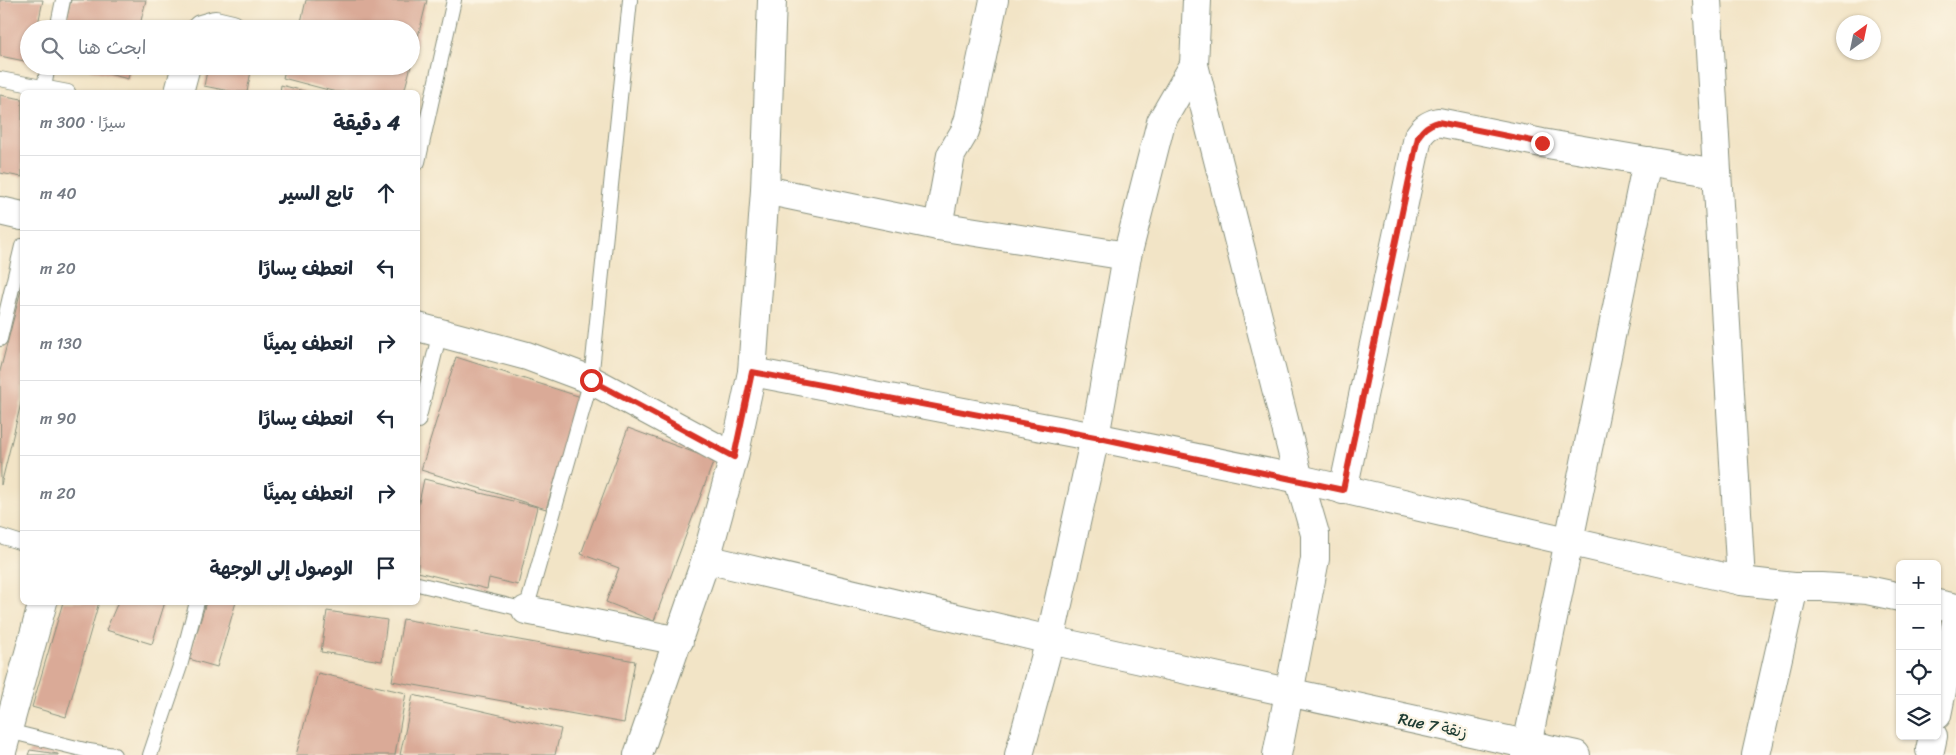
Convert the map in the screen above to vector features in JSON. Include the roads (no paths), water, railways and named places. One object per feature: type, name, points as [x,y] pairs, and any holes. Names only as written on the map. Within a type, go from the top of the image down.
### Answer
[{"type":"street","points":[[638,755],[706,560],[734,457],[752,372],[766,190],[772,0]]},
{"type":"street","points":[[938,226],[951,155],[965,131],[969,118],[994,0]]},
{"type":"street","points":[[1197,0],[1194,65],[1299,479],[1315,534],[1315,559],[1277,755]]},
{"type":"street","points":[[1706,0],[1741,581]]},
{"type":"street","points":[[1019,755],[1050,640],[1095,437],[1127,256],[1161,122],[1194,65]]},
{"type":"street","points":[[180,90],[184,75]]},
{"type":"street","points":[[1343,490],[1418,137],[1423,130],[1429,125],[1438,122],[1716,173]]},
{"type":"street","points":[[1526,750],[1647,161]]},
{"type":"street","points":[[766,190],[938,226],[1127,256]]},
{"type":"street","points":[[0,211],[20,216]]},
{"type":"street","points":[[429,329],[527,356],[591,380],[734,457]]},
{"type":"street","points":[[752,372],[1095,437],[1299,479],[1741,581],[1794,587],[1867,590],[1896,596]]},
{"type":"street","name":"Rue 7 زنقة","points":[[706,560],[1050,640],[1290,693],[1526,750],[1576,755]]},
{"type":"street","points":[[1756,755],[1794,587]]},
{"type":"street","points":[[5,743],[42,605]]},
{"type":"street","points":[[1941,605],[1956,608]]},
{"type":"street","points":[[526,610],[679,641]]},
{"type":"street","points":[[1941,695],[1956,622]]},
{"type":"lane","points":[[59,20],[63,0]]},
{"type":"lane","points":[[420,153],[454,0]]},
{"type":"lane","points":[[420,584],[526,610],[591,380],[630,0]]},
{"type":"lane","points":[[44,88],[46,75]]},
{"type":"lane","points":[[0,79],[56,90]]},
{"type":"lane","points":[[0,339],[20,254]]},
{"type":"lane","points":[[420,404],[429,329]]},
{"type":"lane","points":[[0,536],[20,542]]},
{"type":"lane","points":[[150,755],[180,666],[196,605]]},
{"type":"lane","points":[[5,743],[114,755]]}]
